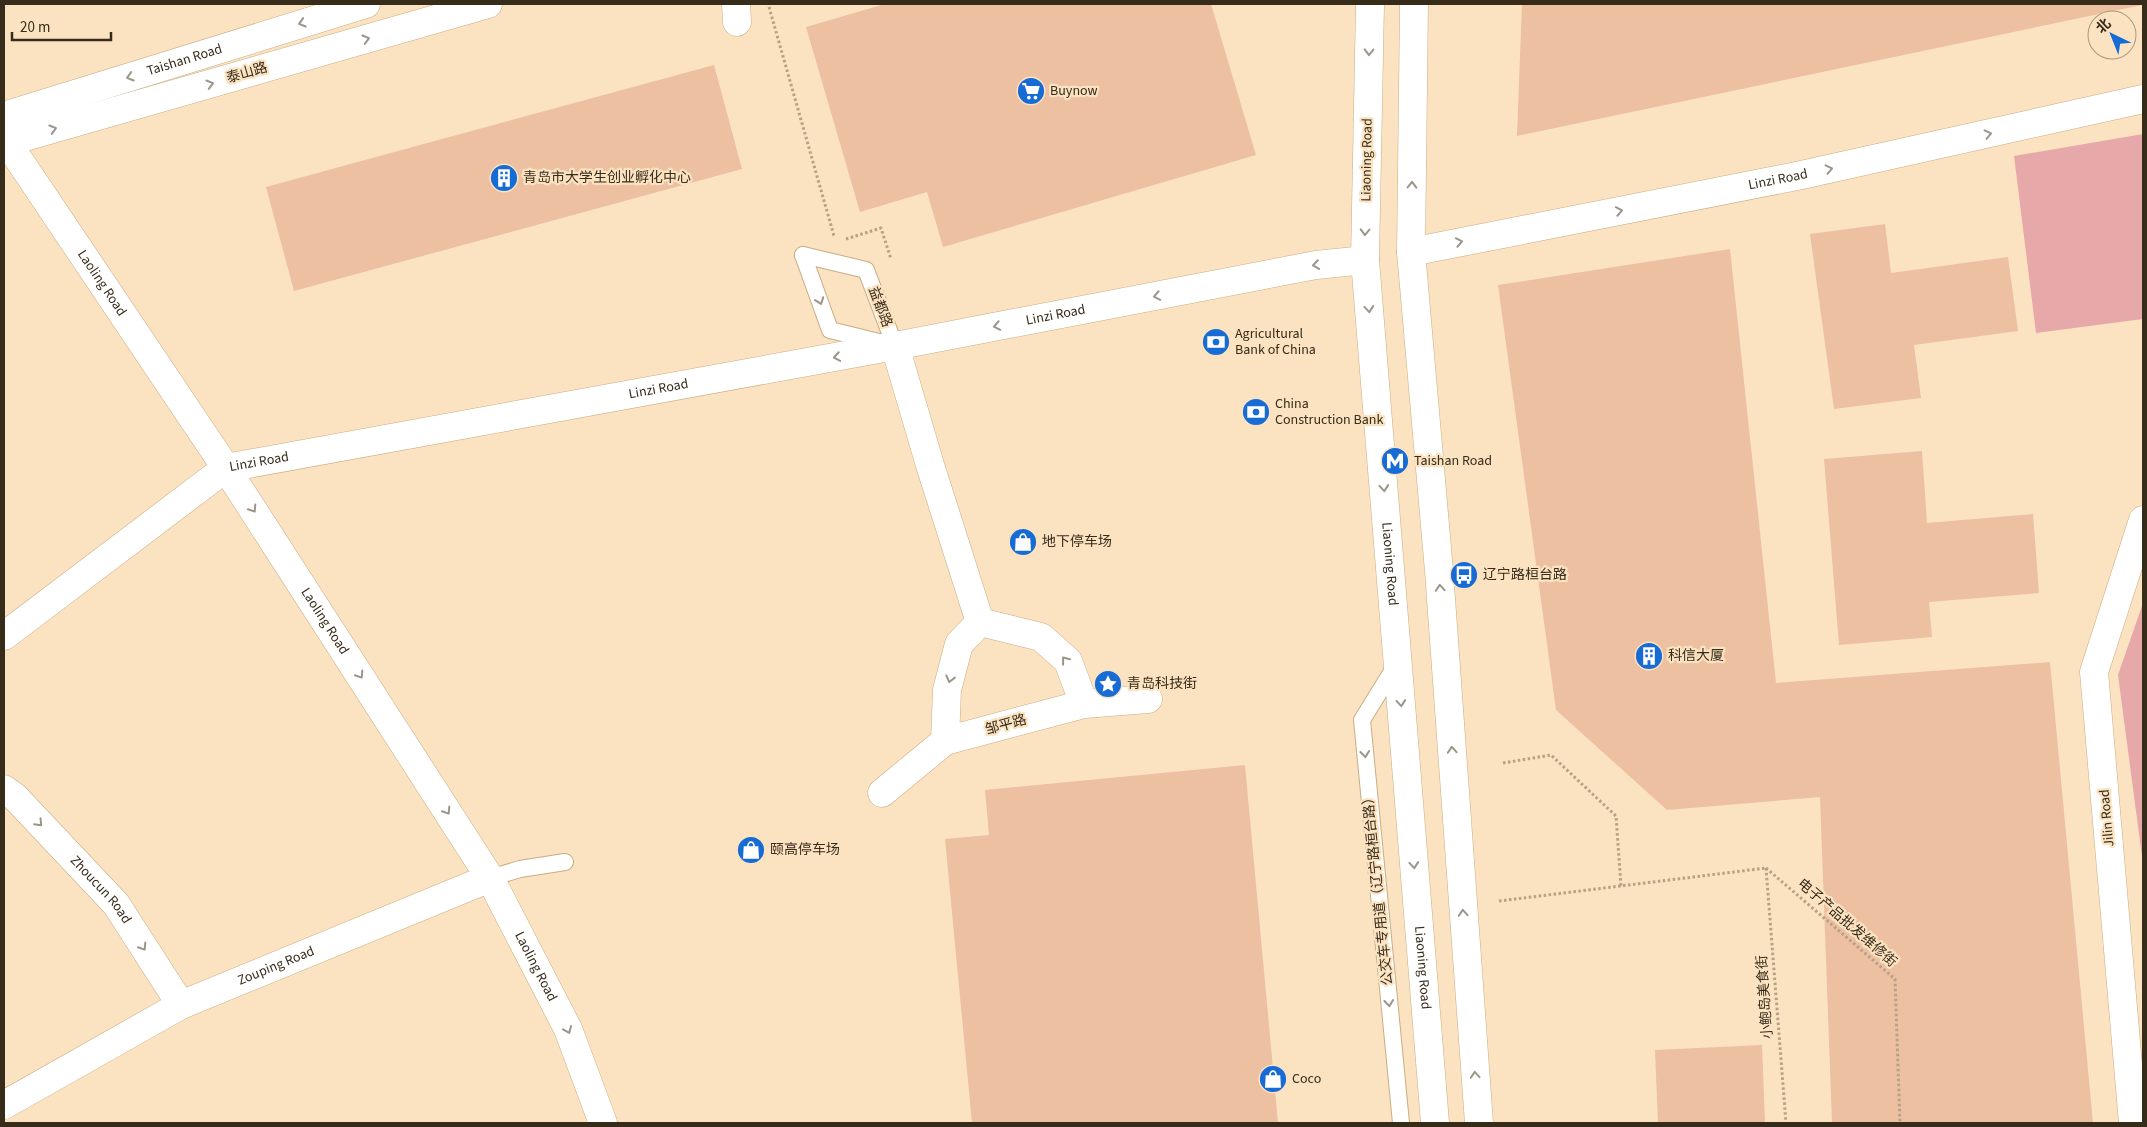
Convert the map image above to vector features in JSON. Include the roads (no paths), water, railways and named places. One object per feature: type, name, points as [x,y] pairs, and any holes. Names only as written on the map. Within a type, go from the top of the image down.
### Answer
[{"type":"street","name":"泰山路","points":[[5,138],[488,4]]},
{"type":"street","name":"Liaoning Road","points":[[1370,4],[1365,260],[1435,1123]]},
{"type":"street","points":[[1414,4],[1411,252],[1439,579],[1478,1123]]},
{"type":"street","name":"Taishan Road","points":[[4,116],[357,5]]},
{"type":"street","name":"Linzi Road","points":[[1411,252],[1797,176],[2143,99]]},
{"type":"street","name":"Laoling Road","points":[[5,138],[226,468],[490,878],[568,1029],[603,1123]]},
{"type":"street","name":"Linzi Road","points":[[4,636],[226,468],[895,346],[1316,265],[1365,260]]},
{"type":"street","points":[[895,346],[928,459],[980,622]]},
{"type":"street","name":"Jilin Road","points":[[2133,1123],[2094,672],[2143,520]]},
{"type":"street","points":[[980,622],[1041,637],[1068,661],[1084,704]]},
{"type":"street","points":[[946,741],[947,690],[958,644],[980,622]]},
{"type":"street","name":"邹平路","points":[[882,793],[946,741],[1084,704],[1148,699]]},
{"type":"street","name":"Zhoucun Road","points":[[4,790],[15,797],[116,904],[181,1005]]},
{"type":"street","name":"Zouping Road","points":[[4,1105],[181,1005],[490,878]]},
{"type":"lane","name":"益都路","points":[[804,255],[866,270],[895,346],[830,330],[804,255]]},
{"type":"lane","name":"公交车专用道（辽宁路桓台路）","points":[[1397,663],[1362,720],[1401,1123]]},
{"type":"lane","name":"Zouping Road","points":[[490,878],[520,869],[565,862]]},
{"type":"place","name":"Buynow","points":[[1031,91]]},
{"type":"place","name":"青岛市大学生创业孵化中心","points":[[504,178]]},
{"type":"place","name":"Agricultural Bank of China","points":[[1216,342]]},
{"type":"place","name":"China Construction Bank","points":[[1256,412]]},
{"type":"place","name":"Taishan Road","points":[[1395,461]]},
{"type":"place","name":"地下停车场","points":[[1023,542]]},
{"type":"place","name":"辽宁路桓台路","points":[[1464,575]]},
{"type":"place","name":"科信大厦","points":[[1649,656]]},
{"type":"place","name":"青岛科技街","points":[[1108,684]]},
{"type":"place","name":"颐高停车场","points":[[751,850]]},
{"type":"place","name":"Coco","points":[[1273,1079]]}]
